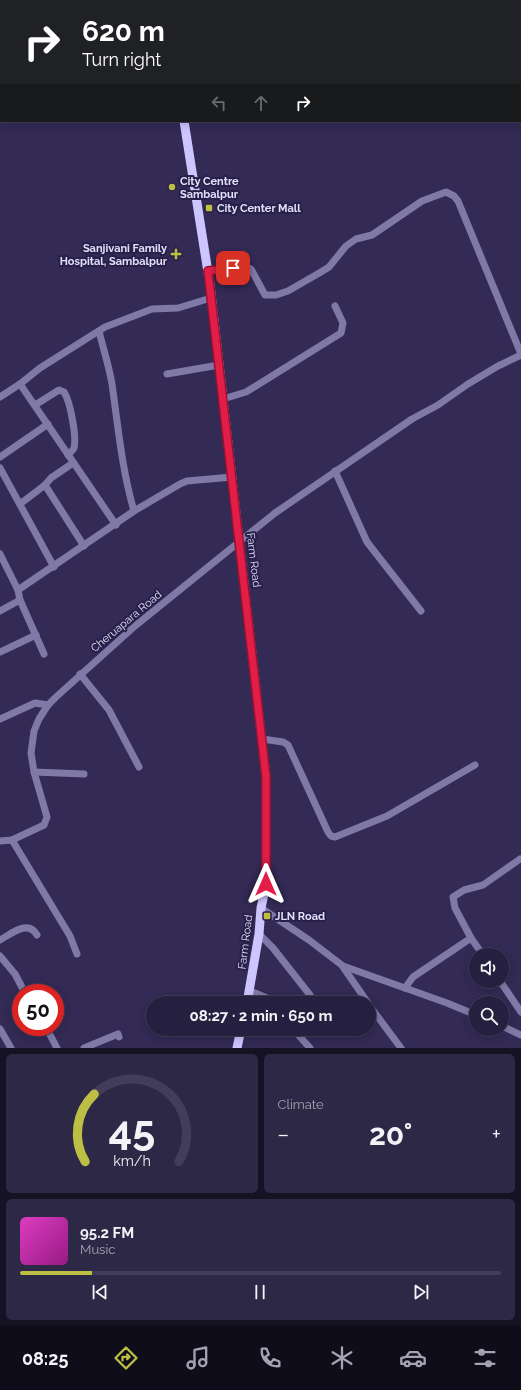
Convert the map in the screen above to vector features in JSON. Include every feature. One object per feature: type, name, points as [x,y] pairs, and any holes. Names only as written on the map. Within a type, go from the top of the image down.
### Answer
[{"type":"main road","name":"Farm Road","points":[[184,122],[208,271],[266,777],[266,884],[261,908],[259,934],[249,996]]},
{"type":"main road","points":[[237,1048],[240,1036]]},
{"type":"street","points":[[208,271],[246,267],[251,269],[265,295],[269,296],[282,293],[329,267],[346,246],[356,239],[379,231],[422,201],[446,192],[454,196],[458,202],[521,354]]},
{"type":"street","points":[[0,397],[20,384],[40,368],[99,331],[152,309],[178,308],[211,298]]},
{"type":"street","points":[[223,399],[246,392],[341,333],[343,323],[335,306]]},
{"type":"street","points":[[99,331],[112,383],[115,412],[129,492],[134,511]]},
{"type":"street","name":"Cheruapara Road","points":[[12,840],[44,825],[47,817],[34,772],[31,753],[34,731],[48,705],[80,674],[135,626],[287,504],[468,384],[521,354]]},
{"type":"street","points":[[167,374],[219,365]]},
{"type":"street","points":[[20,384],[116,524]]},
{"type":"street","points":[[35,405],[59,390],[64,392],[70,410],[75,438],[74,448],[68,455]]},
{"type":"street","points":[[0,457],[48,424]]},
{"type":"street","points":[[20,504],[73,463]]},
{"type":"street","points":[[0,468],[54,567]]},
{"type":"street","points":[[335,471],[367,542],[421,611]]},
{"type":"street","points":[[18,590],[54,567],[134,511],[187,482],[232,477]]},
{"type":"street","points":[[45,485],[84,546]]},
{"type":"street","points":[[0,554],[3,567],[18,590],[20,600],[44,654]]},
{"type":"street","points":[[0,612],[20,600]]},
{"type":"street","points":[[0,652],[36,635]]},
{"type":"street","points":[[80,674],[109,710],[140,767]]},
{"type":"street","points":[[0,719],[35,703],[48,705]]},
{"type":"street","points":[[262,739],[288,744],[328,832],[331,836],[335,837],[387,816],[475,765]]},
{"type":"street","points":[[34,772],[84,774]]},
{"type":"street","points":[[0,840],[12,840],[70,936],[77,954]]},
{"type":"street","points":[[478,948],[455,908],[453,897],[464,890],[484,885],[520,859]]},
{"type":"street","points":[[261,908],[309,940],[343,966],[469,1012]]},
{"type":"street","points":[[0,940],[22,928],[27,927],[35,931],[37,935]]},
{"type":"street","points":[[259,934],[273,948],[310,995]]},
{"type":"street","points":[[406,988],[413,977],[471,938]]},
{"type":"street","points":[[0,956],[15,974],[20,984]]},
{"type":"street","points":[[343,966],[363,996]]},
{"type":"street","points":[[505,988],[521,1012]]},
{"type":"street","points":[[250,992],[261,996]]},
{"type":"street","points":[[376,1015],[401,1048]]},
{"type":"street","points":[[0,1029],[11,1048]]},
{"type":"street","points":[[509,1029],[521,1035]]},
{"type":"street","points":[[84,1048],[118,1034],[119,1037]]},
{"type":"street","points":[[51,1036],[57,1048]]},
{"type":"street","points":[[299,1036],[310,1048]]},
{"type":"place","name":"City Centre Sambalpur","points":[[172,187]]},
{"type":"place","name":"City Center Mall","points":[[209,208]]},
{"type":"place","name":"Sanjivani Family Hospital, Sambalpur","points":[[176,254]]},
{"type":"place","name":"JLN Road","points":[[267,916]]},
{"type":"route","points":[[233,268],[208,271],[239,541],[251,631],[266,777],[266,884]]}]
